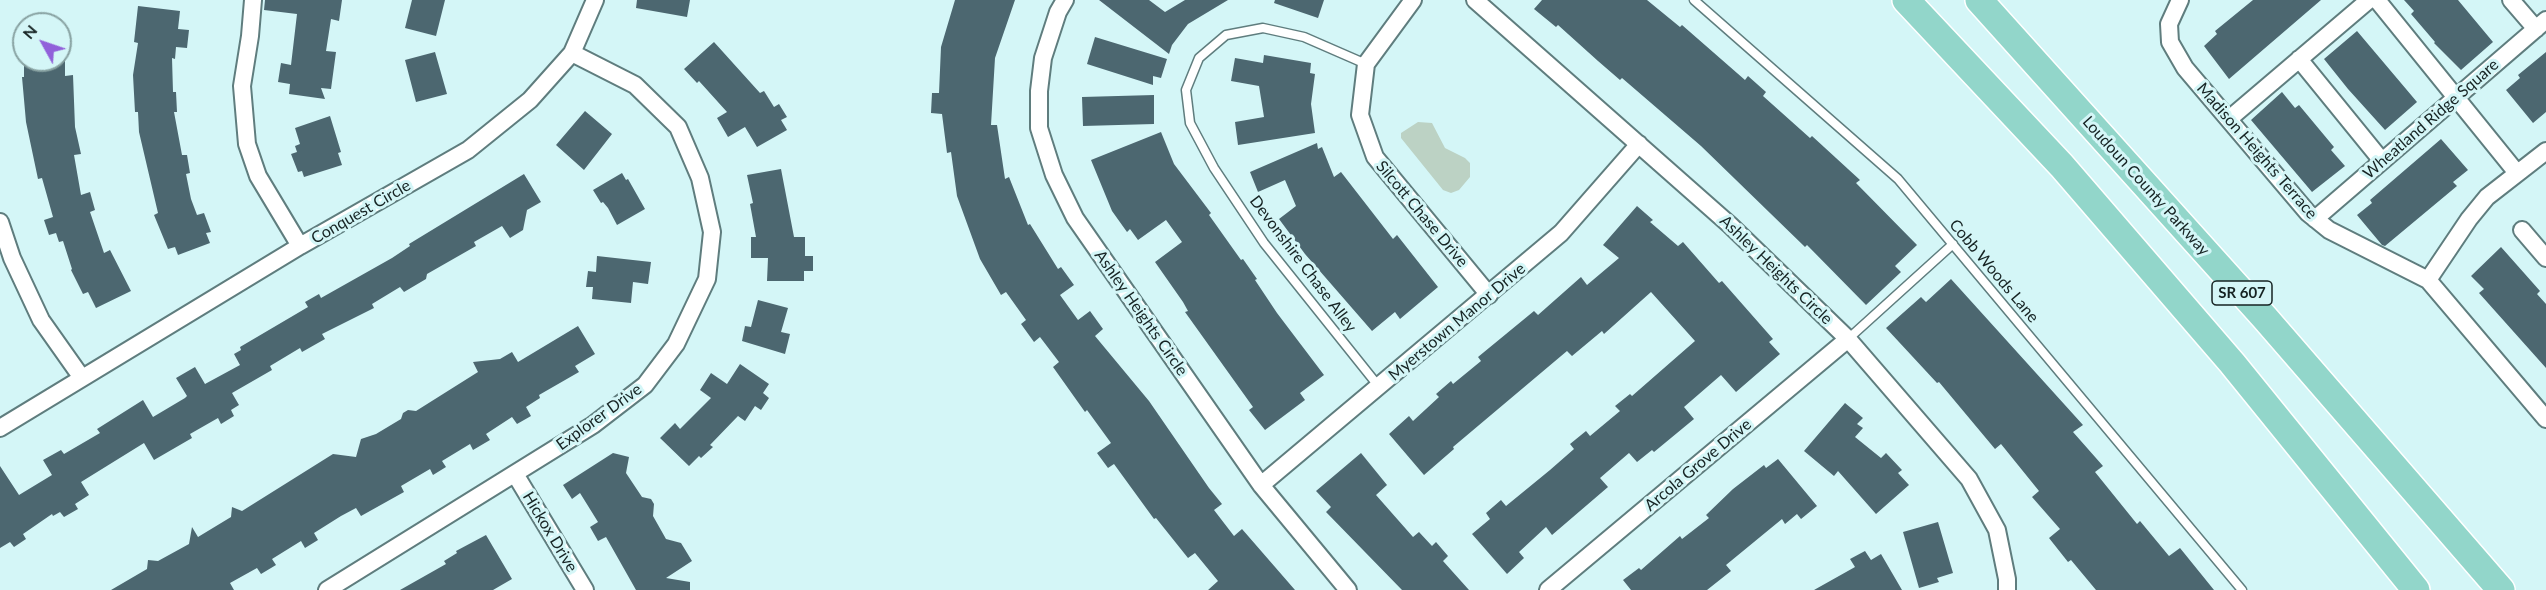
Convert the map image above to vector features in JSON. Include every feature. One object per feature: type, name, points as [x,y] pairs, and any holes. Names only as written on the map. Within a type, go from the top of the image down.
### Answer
[{"type":"main road","name":"SR 607","points":[[1906,0],[2062,165],[2232,363],[2416,590]]},
{"type":"main road","name":"Loudoun County Parkway","points":[[1978,0],[2265,318],[2501,590]]},
{"type":"street","points":[[253,0],[242,86],[247,144],[258,176],[300,246]]},
{"type":"street","name":"Conquest Circle","points":[[0,428],[300,246],[468,150],[530,100],[572,53],[595,0]]},
{"type":"street","name":"Ashley Heights Circle","points":[[1065,0],[1058,12],[1043,58],[1040,91],[1039,128],[1054,175],[1075,218],[1261,485],[1348,590]]},
{"type":"street","name":"Silcott Chase Drive","points":[[1413,0],[1366,64],[1360,116],[1375,157],[1489,295]]},
{"type":"street","name":"Ashley Heights Circle","points":[[1475,0],[1730,225],[1848,339],[1970,480],[1996,530],[2007,579],[2007,590]]},
{"type":"street","name":"Madison Heights Terrace","points":[[2180,0],[2169,24],[2170,42],[2185,68],[2315,219],[2329,230],[2428,280],[2546,419]]},
{"type":"street","points":[[2229,119],[2369,0]]},
{"type":"street","points":[[2377,0],[2517,173]]},
{"type":"street","points":[[2511,0],[2541,25]]},
{"type":"street","name":"Wheatland Ridge Square","points":[[2315,219],[2541,25]]},
{"type":"street","name":"Explorer Drive","points":[[327,590],[593,425],[645,384],[676,344],[707,279],[712,232],[700,178],[678,127],[635,85],[572,53]]},
{"type":"street","points":[[2299,59],[2382,161]]},
{"type":"street","name":"Myerstown Manor Drive","points":[[1261,485],[1380,388],[1561,233],[1639,144]]},
{"type":"street","points":[[2428,280],[2469,219],[2487,197],[2546,151]]},
{"type":"street","points":[[0,222],[12,258],[41,320],[82,378]]},
{"type":"street","points":[[2522,230],[2546,258]]},
{"type":"street","name":"Arcola Grove Drive","points":[[1548,590],[1848,339]]},
{"type":"street","name":"Hickox Drive","points":[[515,474],[577,587]]},
{"type":"lane","name":"Cobb Woods Lane","points":[[1694,0],[1899,179],[2242,590]]},
{"type":"lane","name":"Devonshire Chase Alley","points":[[1366,64],[1304,37],[1263,28],[1226,35],[1199,58],[1185,90],[1190,123],[1214,168],[1264,243],[1380,388]]},
{"type":"lane","points":[[1848,339],[1953,244]]},
{"type":"green space","points":[[1418,122],[1432,123],[1445,148],[1470,163],[1470,177],[1459,190],[1451,193],[1443,190],[1401,138],[1401,133]]},
{"type":"building","points":[[265,0],[342,0],[339,21],[331,19],[326,51],[336,52],[331,89],[321,88],[325,99],[289,94],[290,84],[278,82],[281,63],[291,65],[297,14],[264,10]]},
{"type":"building","points":[[412,0],[445,0],[436,36],[405,28]]},
{"type":"building","points":[[637,0],[690,0],[687,17],[636,8]]},
{"type":"building","points":[[955,0],[1015,0],[995,58],[991,125],[997,125],[1005,179],[1009,177],[1028,225],[1030,224],[1058,269],[1061,267],[1074,285],[1060,295],[1078,320],[1090,311],[1103,329],[1095,336],[1149,401],[1222,504],[1214,510],[1234,536],[1242,529],[1295,590],[1208,590],[1218,581],[1195,553],[1188,558],[1156,518],[1154,519],[1114,464],[1108,468],[1097,453],[1111,443],[1087,410],[1085,412],[1053,367],[1059,362],[1040,337],[1034,342],[1021,324],[1026,320],[1006,292],[1001,295],[980,259],[957,196],[951,152],[947,153],[942,114],[931,113],[932,93],[939,93],[941,47]]},
{"type":"building","points":[[1099,0],[1149,0],[1165,12],[1185,0],[1228,0],[1188,24],[1172,45],[1169,54]]},
{"type":"building","points":[[1275,0],[1324,0],[1318,18],[1274,3]]},
{"type":"building","points":[[1542,0],[1647,0],[1680,27],[1682,25],[1745,80],[1748,76],[1766,92],[1763,96],[1810,138],[1812,136],[1860,180],[1856,183],[1917,245],[1895,266],[1901,272],[1866,305],[1807,245],[1805,247],[1701,146],[1622,78],[1620,80],[1558,25],[1556,27],[1534,9]]},
{"type":"building","points":[[2253,0],[2321,0],[2229,79],[2204,46],[2217,34],[2215,31]]},
{"type":"building","points":[[2404,0],[2458,0],[2493,42],[2461,70],[2434,43],[2411,14],[2414,11]]},
{"type":"building","points":[[138,6],[180,11],[178,29],[189,30],[187,48],[176,47],[175,59],[172,58],[173,92],[176,92],[177,112],[174,112],[182,155],[187,155],[190,173],[186,174],[191,199],[197,215],[204,213],[211,232],[206,233],[210,243],[178,255],[175,247],[168,249],[154,215],[158,213],[139,132],[138,112],[135,112],[133,75],[138,43],[134,42]]},
{"type":"building","points":[[2357,31],[2417,102],[2385,130],[2324,59]]},
{"type":"building","points":[[1095,37],[1167,59],[1161,78],[1153,76],[1153,85],[1087,64]]},
{"type":"building","points":[[714,42],[760,93],[764,91],[774,107],[779,104],[787,117],[781,120],[787,130],[757,147],[745,127],[728,137],[717,118],[727,112],[699,81],[697,83],[684,69]]},
{"type":"building","points":[[435,52],[447,94],[416,102],[405,60]]},
{"type":"building","points":[[2546,52],[2546,112],[2533,123],[2506,90],[2520,78],[2518,75]]},
{"type":"building","points":[[1264,55],[1311,63],[1310,73],[1315,74],[1311,104],[1315,133],[1238,145],[1235,122],[1264,117],[1259,86],[1231,81],[1235,58],[1263,63]]},
{"type":"building","points":[[24,72],[65,72],[65,76],[73,75],[75,127],[81,154],[74,155],[81,195],[90,192],[95,210],[90,212],[104,253],[110,250],[131,291],[96,308],[88,292],[83,294],[71,270],[63,241],[59,242],[56,233],[49,235],[44,220],[53,217],[42,178],[38,179],[26,122],[22,77],[24,77]]},
{"type":"building","points":[[2282,92],[2295,108],[2299,105],[2334,147],[2331,150],[2345,166],[2312,192],[2251,120]]},
{"type":"building","points":[[1154,95],[1154,124],[1083,126],[1082,97]]},
{"type":"building","points":[[585,111],[612,134],[584,170],[556,145]]},
{"type":"building","points":[[330,116],[341,152],[338,153],[342,165],[304,177],[302,171],[298,172],[291,154],[297,152],[295,146],[300,144],[295,128]]},
{"type":"building","points":[[1161,132],[1174,164],[1211,213],[1209,215],[1241,260],[1243,259],[1257,279],[1255,280],[1277,313],[1324,375],[1300,393],[1305,400],[1265,430],[1249,410],[1253,407],[1185,312],[1188,311],[1183,302],[1155,262],[1182,242],[1166,220],[1138,240],[1130,229],[1127,232],[1112,211],[1091,160]]},
{"type":"building","points":[[2441,139],[2468,170],[2453,182],[2457,186],[2385,246],[2382,245],[2357,215],[2372,203],[2370,200]]},
{"type":"building","points":[[1317,143],[1318,149],[1322,147],[1334,177],[1341,172],[1393,239],[1397,235],[1438,287],[1400,319],[1395,312],[1372,331],[1305,254],[1279,219],[1296,206],[1285,180],[1258,192],[1250,172]]},
{"type":"building","points":[[781,169],[794,237],[805,237],[805,256],[813,256],[813,271],[804,271],[804,281],[767,281],[768,258],[751,258],[751,237],[756,237],[750,204],[753,203],[747,175]]},
{"type":"building","points":[[622,173],[626,180],[628,179],[645,209],[617,225],[608,208],[603,202],[601,203],[593,190]]},
{"type":"building","points":[[524,174],[541,202],[527,210],[523,230],[510,238],[502,226],[474,242],[476,246],[427,274],[426,279],[404,292],[400,287],[372,304],[374,308],[322,334],[325,339],[302,352],[300,348],[270,366],[272,370],[232,393],[239,405],[231,410],[234,416],[221,424],[218,418],[190,434],[192,438],[154,460],[144,443],[81,482],[89,495],[75,504],[78,509],[64,517],[60,512],[53,516],[52,514],[23,534],[26,539],[14,547],[10,542],[0,548],[0,466],[19,495],[52,475],[43,460],[61,450],[64,454],[100,433],[97,429],[143,400],[153,417],[185,398],[187,396],[176,378],[195,367],[205,384],[240,365],[234,354],[241,350],[240,347],[308,307],[305,302],[319,294],[321,298],[392,258],[410,246],[409,244]]},
{"type":"building","points":[[1637,206],[1653,220],[1650,222],[1678,246],[1683,242],[1719,283],[1722,281],[1773,339],[1769,342],[1780,354],[1736,392],[1721,375],[1684,407],[1694,419],[1654,452],[1652,450],[1637,462],[1629,453],[1600,478],[1608,487],[1552,535],[1546,527],[1519,552],[1524,558],[1507,574],[1472,534],[1490,519],[1486,513],[1501,500],[1506,506],[1550,470],[1574,449],[1570,444],[1586,431],[1590,436],[1620,411],[1615,406],[1630,394],[1632,396],[1695,341],[1651,292],[1604,334],[1602,331],[1572,356],[1567,351],[1453,447],[1454,449],[1424,475],[1389,434],[1409,416],[1413,421],[1439,397],[1436,394],[1451,381],[1453,384],[1481,361],[1478,357],[1534,311],[1538,315],[1581,277],[1587,285],[1619,258],[1603,245]]},
{"type":"building","points":[[2501,247],[2540,291],[2537,294],[2546,304],[2546,368],[2479,293],[2484,289],[2471,276]]},
{"type":"building","points":[[597,256],[651,262],[648,284],[633,282],[631,303],[592,299],[593,287],[586,287],[588,271],[596,272]]},
{"type":"building","points":[[1951,279],[2083,425],[2073,432],[2103,466],[2095,472],[2137,524],[2140,521],[2169,556],[2180,548],[2214,590],[2096,590],[2071,560],[2068,562],[2049,538],[2060,529],[2032,497],[2039,491],[2001,444],[1995,449],[1939,382],[1937,383],[1886,328],[1921,297],[1926,302]]},
{"type":"building","points":[[758,300],[788,308],[781,332],[790,334],[785,354],[742,341],[745,326],[751,327]]},
{"type":"building","points":[[578,326],[595,354],[575,366],[579,372],[539,395],[540,398],[526,407],[531,416],[517,424],[512,417],[486,434],[490,440],[473,450],[470,444],[442,461],[446,467],[433,475],[430,469],[401,486],[404,492],[361,516],[356,508],[341,516],[314,533],[318,540],[305,548],[301,541],[272,559],[276,565],[261,574],[257,568],[230,583],[234,590],[111,590],[147,569],[148,560],[158,561],[189,544],[192,527],[198,537],[231,517],[232,507],[242,511],[333,454],[356,457],[361,439],[376,434],[401,419],[403,413],[408,410],[416,411],[478,372],[473,362],[500,359],[512,352],[518,362]]},
{"type":"building","points":[[740,364],[769,384],[763,393],[769,398],[761,410],[755,406],[745,421],[738,416],[710,445],[713,447],[689,466],[660,438],[675,423],[680,429],[711,398],[700,390],[711,373],[727,384]]},
{"type":"building","points":[[1845,403],[1863,418],[1857,424],[1863,428],[1855,437],[1881,458],[1886,453],[1902,470],[1898,473],[1909,485],[1876,514],[1838,471],[1834,476],[1804,451]]},
{"type":"building","points":[[613,453],[629,457],[626,473],[642,497],[651,499],[654,504],[653,516],[666,539],[681,543],[692,561],[666,578],[690,582],[690,590],[636,590],[606,537],[598,541],[590,527],[598,522],[580,493],[572,499],[563,485]]},
{"type":"building","points":[[1361,453],[1387,485],[1376,495],[1413,537],[1419,532],[1432,546],[1436,542],[1448,556],[1443,561],[1469,590],[1402,590],[1326,512],[1331,507],[1316,491]]},
{"type":"building","points":[[1778,459],[1817,506],[1801,519],[1797,514],[1785,524],[1782,519],[1726,565],[1731,571],[1707,590],[1631,590],[1623,580],[1639,568],[1641,570],[1680,536],[1682,539],[1709,518],[1706,515],[1733,489],[1764,465],[1766,468]]},
{"type":"building","points":[[1938,522],[1953,573],[1937,578],[1939,582],[1919,588],[1903,532]]},
{"type":"building","points":[[486,535],[512,579],[493,590],[400,590],[446,564],[444,561],[457,553],[456,551]]},
{"type":"building","points":[[1865,551],[1871,560],[1881,554],[1902,590],[1814,590],[1855,567],[1850,559]]}]
